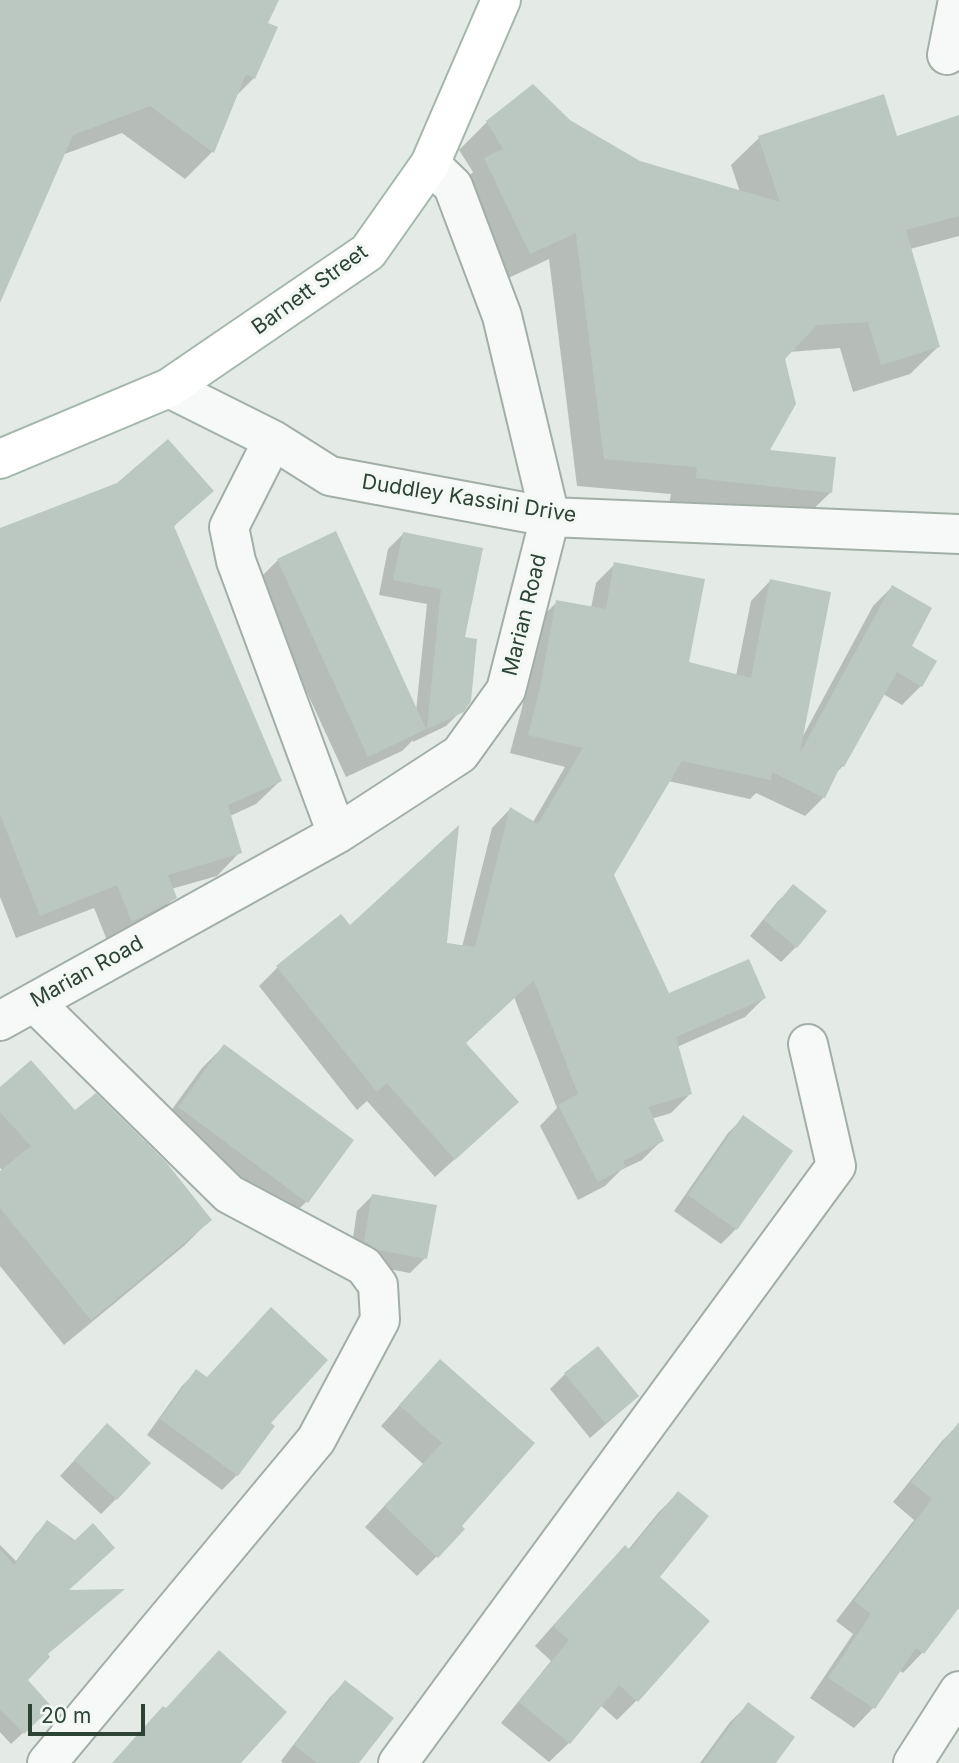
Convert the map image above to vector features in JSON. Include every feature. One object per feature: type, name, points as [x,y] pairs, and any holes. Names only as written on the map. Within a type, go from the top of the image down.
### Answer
[{"type":"main road","name":"Barnett Street","points":[[0,459],[169,388],[368,251],[430,164],[501,0]]},
{"type":"street","points":[[947,55],[958,0]]},
{"type":"street","name":"Marian Road","points":[[0,1021],[337,834],[460,754],[506,690],[550,517],[502,316],[453,186],[430,164]]},
{"type":"street","name":"Duddley Kassini Drive","points":[[169,388],[273,440],[330,476],[550,517],[959,534]]},
{"type":"street","points":[[273,440],[229,527],[236,561],[337,834]]},
{"type":"street","points":[[34,1002],[229,1194],[364,1266],[379,1285],[380,1320],[316,1440],[47,1763]]},
{"type":"street","points":[[398,1763],[836,1166],[808,1044]]},
{"type":"street","points":[[913,1763],[959,1691]]},
{"type":"building","points":[[0,0],[279,0],[268,23],[278,27],[255,79],[246,74],[214,153],[150,106],[73,135],[0,303]]},
{"type":"building","points":[[533,84],[570,120],[640,161],[780,202],[758,136],[884,94],[897,136],[959,115],[959,216],[906,230],[940,347],[881,365],[868,322],[817,325],[785,359],[796,404],[770,450],[836,457],[832,493],[696,478],[697,467],[604,459],[576,233],[530,254],[484,158],[503,149],[486,121]]},
{"type":"building","points":[[168,439],[214,491],[174,526],[282,781],[228,805],[242,853],[168,875],[177,898],[132,922],[117,885],[40,916],[0,814],[0,528],[117,483]]},
{"type":"building","points":[[336,531],[426,729],[368,757],[277,559]]},
{"type":"building","points":[[403,532],[483,548],[465,637],[477,639],[471,701],[464,712],[427,729],[441,589],[393,580]]},
{"type":"building","points":[[614,562],[705,579],[689,662],[751,678],[770,579],[831,592],[800,753],[892,585],[932,608],[912,646],[937,661],[922,687],[897,672],[844,767],[841,765],[825,798],[772,772],[771,780],[682,761],[614,875],[669,993],[749,959],[766,998],[676,1037],[692,1094],[648,1107],[664,1141],[623,1161],[626,1167],[598,1182],[558,1105],[578,1094],[534,980],[466,1043],[519,1102],[455,1160],[387,1083],[377,1092],[276,966],[341,914],[350,925],[459,825],[447,943],[475,947],[510,807],[538,824],[583,748],[528,735],[540,688],[556,600],[606,609]]},
{"type":"building","points":[[793,884],[827,911],[797,948],[764,920]]},
{"type":"building","points":[[224,1044],[354,1140],[308,1203],[178,1107]]},
{"type":"building","points":[[31,1060],[75,1110],[96,1093],[166,1162],[212,1220],[91,1320],[0,1208],[0,1171],[31,1146],[0,1112],[0,1087]]},
{"type":"building","points":[[743,1115],[793,1151],[737,1230],[688,1195]]},
{"type":"building","points":[[372,1194],[437,1205],[427,1259],[378,1250],[364,1241]]},
{"type":"building","points":[[271,1307],[328,1360],[271,1423],[275,1426],[238,1476],[160,1419],[196,1369],[207,1377]]},
{"type":"building","points":[[598,1346],[639,1396],[606,1424],[564,1373]]},
{"type":"building","points":[[440,1359],[535,1443],[462,1526],[465,1529],[438,1558],[384,1506],[442,1443],[399,1405]]},
{"type":"building","points":[[959,1422],[959,1608],[924,1654],[916,1648],[875,1709],[828,1678],[871,1614],[854,1601],[932,1499],[911,1482]]},
{"type":"building","points":[[107,1423],[151,1463],[117,1500],[74,1460]]},
{"type":"building","points":[[678,1491],[709,1516],[660,1577],[710,1621],[638,1702],[619,1685],[570,1744],[519,1702],[569,1640],[553,1626],[625,1545],[630,1550]]},
{"type":"building","points":[[47,1520],[75,1540],[93,1523],[115,1548],[69,1590],[125,1589],[48,1654],[50,1657],[28,1680],[52,1707],[24,1734],[0,1709],[0,1549],[14,1565]]},
{"type":"building","points":[[219,1650],[287,1712],[241,1763],[112,1763],[163,1706],[166,1708]]},
{"type":"building","points":[[345,1680],[394,1718],[359,1763],[317,1763],[294,1745]]},
{"type":"building","points":[[748,1702],[795,1737],[776,1763],[703,1763]]}]
